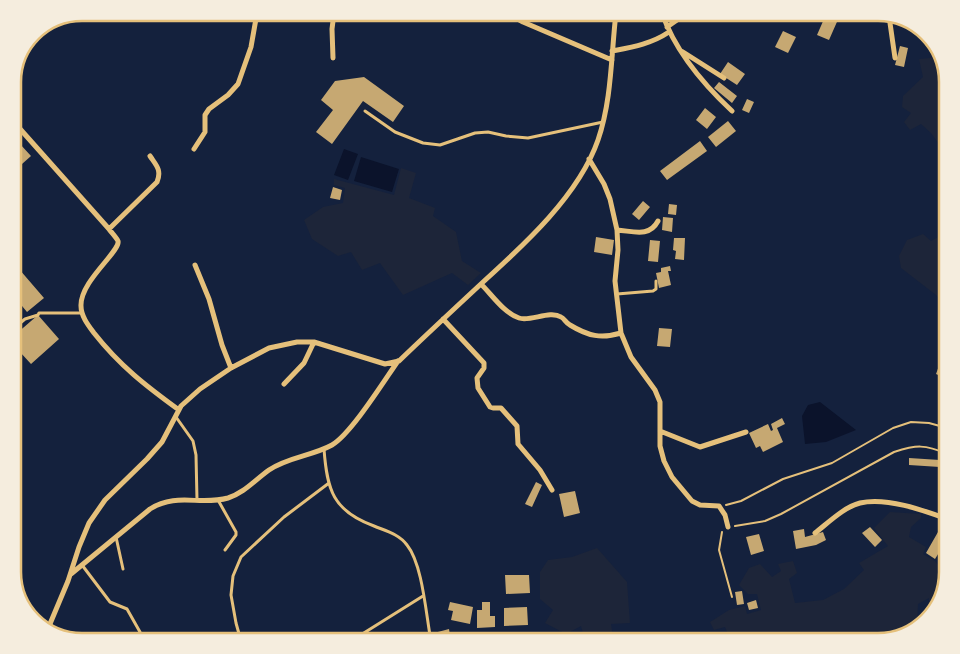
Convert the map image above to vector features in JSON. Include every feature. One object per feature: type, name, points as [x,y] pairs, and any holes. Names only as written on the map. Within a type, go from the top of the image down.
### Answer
[{"type":"street","points":[[194,149],[205,132],[205,115],[209,109],[228,95],[238,84],[251,47],[255,21]]},
{"type":"street","points":[[333,21],[333,58]]},
{"type":"street","points":[[521,21],[612,60]]},
{"type":"street","points":[[70,574],[159,503],[170,500],[218,500],[238,495],[269,470],[292,458],[324,449],[335,443],[352,426],[399,361],[524,244],[558,207],[582,173],[598,141],[607,106],[615,21]]},
{"type":"street","points":[[665,21],[680,50],[702,80],[732,110]]},
{"type":"street","points":[[612,51],[654,41],[678,21]]},
{"type":"street","points":[[890,22],[895,58]]},
{"type":"street","points":[[680,50],[724,78]]},
{"type":"street","points":[[21,130],[118,241],[118,246],[83,291],[82,313],[88,324],[120,364],[179,410]]},
{"type":"street","points":[[109,229],[156,182],[160,175],[159,169],[150,156]]},
{"type":"street","points":[[589,158],[610,199],[617,230],[618,250],[615,281],[621,333],[631,357],[655,390],[660,402],[660,446],[664,461],[672,477],[692,501],[700,505],[719,506],[725,515],[728,527]]},
{"type":"street","points":[[617,230],[647,232],[652,230],[658,221]]},
{"type":"street","points":[[195,265],[209,300],[231,368]]},
{"type":"street","points":[[482,284],[508,311],[520,318],[546,315],[561,316],[570,325],[595,336],[603,338],[621,333]]},
{"type":"street","points":[[443,319],[484,363],[484,368],[477,378],[478,388],[490,407],[503,409],[514,421],[518,428],[518,444],[540,470],[552,490]]},
{"type":"street","points":[[50,623],[79,546],[90,523],[105,500],[148,459],[162,442],[179,410],[200,389],[231,368],[269,348],[297,342],[314,342],[385,364],[399,361]]},
{"type":"street","points":[[284,384],[304,363],[314,342]]},
{"type":"street","points":[[660,431],[700,447],[746,432]]},
{"type":"street","points":[[815,533],[843,512],[861,503],[895,504],[914,507],[939,515]]},
{"type":"lane","points":[[365,111],[395,132],[423,143],[440,145],[481,132],[528,138],[603,122]]},
{"type":"lane","points":[[617,294],[653,292],[656,289],[656,281]]},
{"type":"lane","points":[[21,322],[40,313],[82,313]]},
{"type":"lane","points":[[176,417],[193,441],[196,455],[196,500]]},
{"type":"lane","points":[[324,449],[326,473],[331,492],[344,511],[360,521],[394,533],[407,544],[416,559],[430,633]]},
{"type":"lane","points":[[239,633],[231,595],[233,576],[242,557],[284,516],[329,483]]},
{"type":"lane","points":[[218,500],[236,532],[236,535],[225,550]]},
{"type":"lane","points":[[116,536],[123,569]]},
{"type":"lane","points":[[82,565],[110,602],[127,609],[140,632]]},
{"type":"lane","points":[[364,633],[423,593]]},
{"type":"path","points":[[719,506],[741,502],[783,479],[832,463],[893,428],[911,422],[939,426]]},
{"type":"path","points":[[732,597],[719,550],[721,533],[728,527],[765,520],[781,514],[894,452],[911,446],[923,445],[939,451]]},
{"type":"shaded area","points":[[933,58],[937,67],[939,82],[939,144],[921,124],[910,130],[904,122],[911,113],[902,107],[903,96],[923,77],[919,59]]},
{"type":"shaded area","points":[[344,149],[358,154],[348,180],[334,175]]},
{"type":"shaded area","points":[[361,157],[399,169],[392,192],[354,181]]},
{"type":"shaded area","points":[[401,168],[416,173],[409,198],[435,208],[433,216],[456,232],[462,261],[481,273],[468,285],[452,273],[403,295],[380,263],[362,270],[351,252],[338,256],[312,239],[304,220],[323,207],[343,203],[345,188],[334,185],[334,179],[394,195]]},
{"type":"shaded area","points":[[923,234],[931,241],[939,237],[939,299],[901,268],[899,256],[907,240]]},
{"type":"shaded area","points":[[820,402],[856,430],[826,442],[805,444],[802,416],[808,405]]},
{"type":"shaded area","points":[[890,512],[921,514],[921,518],[911,527],[909,537],[926,547],[923,554],[935,561],[939,566],[937,573],[939,574],[936,591],[932,599],[929,605],[929,598],[918,604],[917,618],[912,622],[897,630],[878,633],[721,633],[727,632],[725,627],[714,630],[710,622],[729,610],[745,606],[747,614],[761,610],[757,594],[748,594],[739,585],[749,568],[760,564],[772,577],[781,571],[778,564],[793,561],[797,573],[789,579],[795,603],[823,600],[844,589],[864,570],[859,563],[888,546],[874,528]]},
{"type":"shaded area","points":[[597,548],[627,582],[630,623],[611,624],[612,633],[583,633],[581,626],[564,633],[545,623],[553,610],[540,599],[540,572],[548,560],[572,557]]},
{"type":"building","points":[[823,21],[837,21],[829,40],[817,35]]},
{"type":"building","points":[[783,31],[796,37],[788,53],[775,47]]},
{"type":"building","points":[[900,46],[908,48],[904,67],[895,65]]},
{"type":"building","points":[[728,62],[745,74],[737,85],[720,74]]},
{"type":"building","points":[[364,77],[404,106],[393,122],[363,101],[332,144],[316,132],[333,110],[321,100],[335,81]]},
{"type":"building","points":[[719,82],[737,96],[732,103],[714,88]]},
{"type":"building","points":[[747,99],[754,102],[749,113],[742,110]]},
{"type":"building","points":[[705,108],[716,117],[707,129],[696,120]]},
{"type":"building","points":[[728,121],[736,131],[716,147],[708,137]]},
{"type":"building","points":[[700,141],[707,151],[667,180],[660,171]]},
{"type":"building","points":[[21,145],[31,156],[21,165]]},
{"type":"building","points":[[333,187],[342,190],[340,200],[330,198]]},
{"type":"building","points":[[643,201],[650,207],[639,220],[632,214]]},
{"type":"building","points":[[669,204],[677,205],[676,215],[668,214]]},
{"type":"building","points":[[663,217],[673,218],[672,232],[662,230]]},
{"type":"building","points":[[596,237],[614,240],[612,255],[594,252]]},
{"type":"building","points":[[674,238],[685,238],[684,260],[675,259],[676,251],[673,250]]},
{"type":"building","points":[[650,240],[660,241],[658,262],[648,261]]},
{"type":"building","points":[[670,266],[671,271],[668,271],[671,285],[659,288],[656,273],[661,272],[661,268]]},
{"type":"building","points":[[21,271],[44,298],[27,312],[21,305]]},
{"type":"building","points":[[38,315],[59,339],[31,364],[21,353],[21,330]]},
{"type":"building","points":[[659,328],[672,329],[670,347],[657,346]]},
{"type":"building","points":[[782,418],[785,424],[777,428],[783,442],[763,452],[760,446],[756,448],[749,433],[768,424],[771,431],[773,430],[771,424]]},
{"type":"building","points":[[909,458],[939,460],[939,467],[909,465]]},
{"type":"building","points":[[536,482],[542,485],[532,507],[525,504]]},
{"type":"building","points":[[575,491],[580,513],[564,517],[559,494]]},
{"type":"building","points":[[870,527],[882,540],[875,547],[862,533]]},
{"type":"building","points":[[804,529],[805,537],[823,532],[826,540],[816,545],[796,549],[793,531]]},
{"type":"building","points":[[938,532],[939,553],[935,559],[926,553]]},
{"type":"building","points":[[759,534],[764,551],[751,555],[746,537]]},
{"type":"building","points":[[505,575],[529,575],[530,593],[506,594]]},
{"type":"building","points":[[742,591],[744,604],[737,605],[735,592]]},
{"type":"building","points":[[756,600],[758,608],[749,610],[747,603]]},
{"type":"building","points":[[450,602],[473,607],[470,624],[451,620],[453,611],[448,610]]},
{"type":"building","points":[[482,602],[490,602],[490,616],[495,616],[495,627],[477,628],[477,610],[482,610]]},
{"type":"building","points":[[527,607],[528,625],[504,626],[504,608]]},
{"type":"building","points":[[449,629],[450,633],[434,633]]}]
